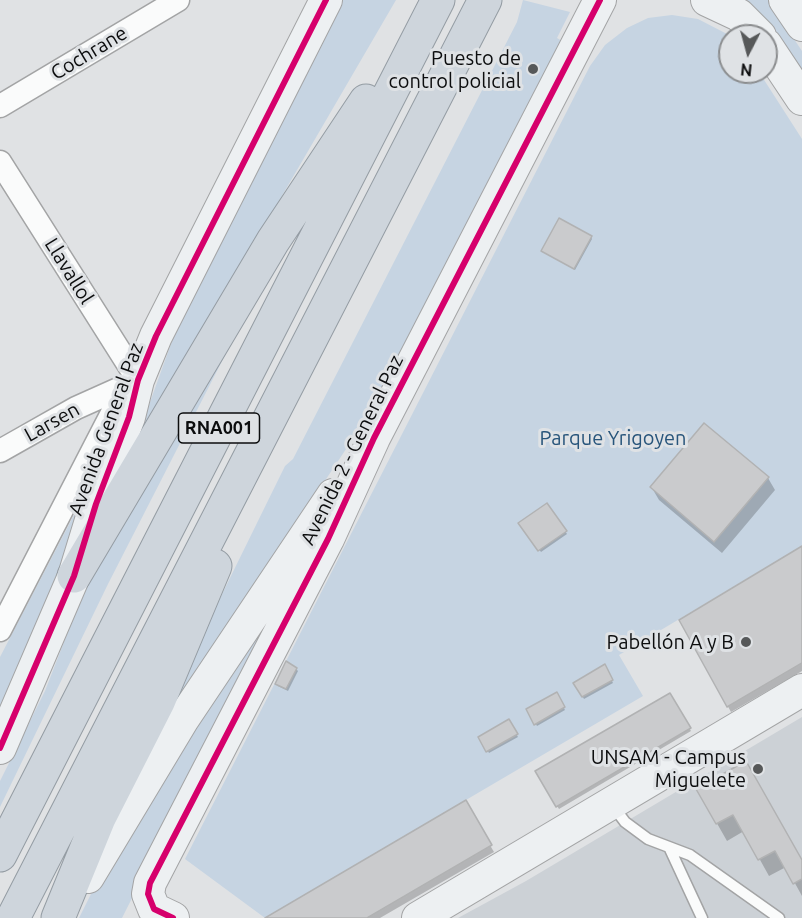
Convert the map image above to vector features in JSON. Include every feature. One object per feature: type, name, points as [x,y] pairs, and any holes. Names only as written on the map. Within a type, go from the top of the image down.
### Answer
[{"type":"highway","points":[[74,576],[273,241],[434,0]]},
{"type":"highway","name":"RNA001","points":[[0,855],[438,0]]},
{"type":"highway","name":"RNA001","points":[[13,918],[485,0]]},
{"type":"highway","points":[[58,918],[99,818],[183,645],[278,401]]},
{"type":"street","name":"Cochrane","points":[[0,106],[178,0]]},
{"type":"street","name":"Avenida General Paz","points":[[0,748],[74,576],[96,504],[129,417],[138,380],[156,336],[326,0]]},
{"type":"street","name":"Avenida 2 - General Paz","points":[[173,918],[154,909],[148,894],[150,883],[328,539],[374,438],[600,0]]},
{"type":"street","points":[[707,0],[739,15],[748,24]]},
{"type":"street","points":[[785,0],[802,25]]},
{"type":"street","points":[[778,63],[802,99]]},
{"type":"street","name":"Llavallol","points":[[0,162],[138,380]]},
{"type":"street","name":"Avenida General Paz","points":[[0,630],[113,411],[138,380]]},
{"type":"street","name":"Larsen","points":[[0,451],[76,408],[138,380]]},
{"type":"street","points":[[66,918],[104,847],[183,719],[309,529],[374,438]]},
{"type":"street","points":[[417,918],[802,690]]},
{"type":"lane","points":[[611,803],[625,822],[648,839],[690,855],[778,918]]},
{"type":"lane","points":[[669,847],[702,918]]},
{"type":"shaded area","name":"UNSAM - Campus Miguelete","points":[[802,717],[802,918],[458,918],[526,881]]},
{"type":"green space","points":[[340,0],[396,0],[131,455],[181,316]]},
{"type":"green space","points":[[523,0],[570,12],[557,38],[562,41],[364,422],[144,753],[285,466],[293,459],[517,22]]},
{"type":"green space","points":[[739,0],[768,0],[802,51],[802,79],[778,49],[778,24],[758,24]]},
{"type":"green space","name":"Parque Yrigoyen","points":[[672,15],[698,19],[718,29],[718,84],[767,84],[802,139],[802,546],[619,655],[643,696],[265,918],[185,859],[590,66],[605,45],[627,28],[648,18]]},
{"type":"green space","points":[[284,240],[108,584],[0,807],[0,781],[45,691],[88,580]]},
{"type":"green space","points":[[100,465],[68,556],[0,714],[0,657]]},
{"type":"green space","points":[[291,582],[122,918],[79,918],[107,862]]},
{"type":"building","points":[[559,218],[592,236],[574,269],[541,251]]},
{"type":"building","points":[[704,423],[769,477],[714,542],[650,487]]},
{"type":"building","points":[[547,503],[567,531],[538,551],[518,523]]},
{"type":"building","name":"Pabellón A y B","points":[[802,546],[802,663],[727,707],[679,620]]},
{"type":"building","points":[[286,661],[297,668],[286,689],[275,684]]},
{"type":"building","points":[[605,664],[613,680],[582,697],[573,683]]},
{"type":"building","points":[[557,692],[565,707],[534,725],[526,709]]},
{"type":"building","points":[[670,693],[691,728],[556,807],[535,771]]},
{"type":"building","points":[[509,719],[518,734],[486,752],[478,737]]},
{"type":"building","points":[[746,761],[802,860],[802,879],[793,884],[775,851],[758,860],[733,815],[716,824],[696,789]]},
{"type":"building","points":[[466,800],[492,845],[367,918],[265,918]]},
{"type":"cycle path","points":[[0,748],[74,576],[96,504],[129,417],[138,380],[156,336],[326,0]]},
{"type":"cycle path","points":[[173,918],[154,909],[148,894],[150,883],[328,539],[374,438],[600,0]]},
{"type":"place","name":"Puesto de control policial","points":[[533,69]]},
{"type":"place","name":"Pabellón A y B","points":[[746,642]]},
{"type":"place","name":"UNSAM - Campus Miguelete","points":[[758,769]]}]
